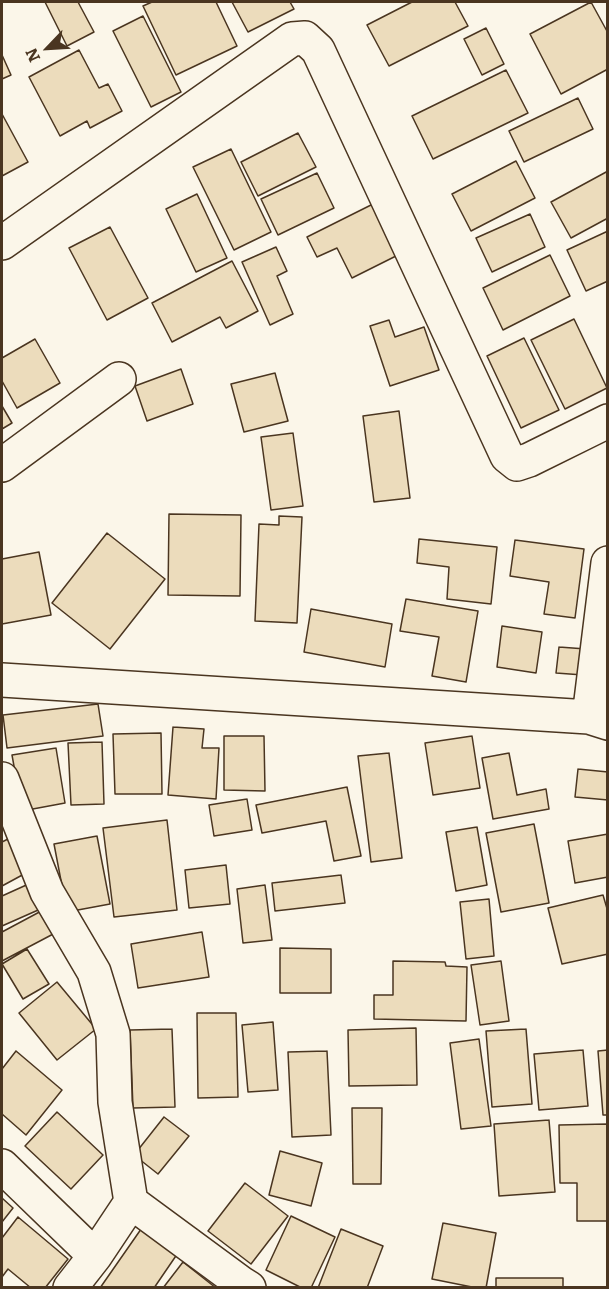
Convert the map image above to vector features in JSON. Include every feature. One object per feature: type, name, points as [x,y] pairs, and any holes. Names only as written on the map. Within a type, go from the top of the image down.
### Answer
[{"type":"street","points":[[2,243],[292,39],[305,38],[318,50],[507,456],[517,464],[529,460],[608,421]]},
{"type":"street","points":[[2,465],[119,379]]},
{"type":"street","points":[[2,680],[598,720],[608,563]]},
{"type":"street","points":[[2,779],[47,892],[94,972],[113,1034],[115,1102],[131,1202],[95,1256],[70,1287]]},
{"type":"street","points":[[2,1166],[95,1256]]},
{"type":"street","points":[[131,1202],[249,1287]]},
{"type":"building","points":[[45,2],[78,2],[94,32],[67,46]]},
{"type":"building","points":[[152,2],[216,2],[237,46],[176,75],[143,6]]},
{"type":"building","points":[[232,2],[290,2],[294,9],[248,32]]},
{"type":"building","points":[[412,2],[455,2],[468,26],[389,66],[367,25]]},
{"type":"building","points":[[591,2],[608,33],[608,69],[561,94],[530,34]]},
{"type":"building","points":[[143,16],[181,92],[151,107],[113,31]]},
{"type":"building","points":[[486,28],[504,64],[482,75],[464,39]]},
{"type":"building","points":[[79,50],[99,88],[108,84],[122,111],[90,128],[87,121],[60,136],[29,77]]},
{"type":"building","points":[[2,55],[11,75],[2,79]]},
{"type":"building","points":[[506,70],[528,113],[433,159],[412,116]]},
{"type":"building","points":[[578,98],[593,129],[524,162],[509,131]]},
{"type":"building","points":[[2,114],[28,162],[2,176]]},
{"type":"building","points":[[298,133],[316,167],[258,196],[241,162]]},
{"type":"building","points":[[231,149],[271,232],[234,250],[193,167]]},
{"type":"building","points":[[516,161],[535,198],[471,231],[452,194]]},
{"type":"building","points":[[608,171],[608,218],[571,238],[551,202]]},
{"type":"building","points":[[317,173],[334,208],[278,235],[261,199]]},
{"type":"building","points":[[197,194],[227,258],[196,272],[166,209]]},
{"type":"building","points":[[373,204],[398,255],[352,278],[337,248],[317,257],[307,237]]},
{"type":"building","points":[[530,214],[545,247],[492,272],[476,238]]},
{"type":"building","points":[[110,227],[148,298],[107,320],[69,248]]},
{"type":"building","points":[[608,231],[608,281],[586,291],[567,250]]},
{"type":"building","points":[[276,247],[287,271],[277,276],[293,314],[270,325],[242,262]]},
{"type":"building","points":[[550,255],[570,296],[503,330],[483,288]]},
{"type":"building","points":[[232,261],[258,311],[226,328],[220,317],[172,342],[152,303]]},
{"type":"building","points":[[574,319],[607,388],[565,409],[531,340]]},
{"type":"building","points":[[389,320],[395,337],[424,327],[439,370],[390,386],[370,326]]},
{"type":"building","points":[[524,338],[559,410],[521,428],[487,356]]},
{"type":"building","points":[[35,339],[60,383],[17,408],[2,381],[2,358]]},
{"type":"building","points":[[181,369],[193,404],[147,421],[135,386]]},
{"type":"building","points":[[275,373],[288,421],[244,432],[231,384]]},
{"type":"building","points":[[2,406],[12,423],[2,429]]},
{"type":"building","points":[[399,411],[410,498],[374,502],[363,416]]},
{"type":"building","points":[[293,433],[303,506],[271,510],[261,437]]},
{"type":"building","points":[[169,514],[241,515],[240,596],[168,595]]},
{"type":"building","points":[[279,516],[302,517],[297,623],[255,621],[259,524],[279,525]]},
{"type":"building","points":[[107,533],[165,579],[110,649],[52,603]]},
{"type":"building","points":[[419,539],[497,547],[491,604],[447,599],[449,567],[417,563]]},
{"type":"building","points":[[515,540],[584,549],[575,618],[544,614],[549,582],[510,576]]},
{"type":"building","points":[[39,552],[51,615],[2,624],[2,559]]},
{"type":"building","points":[[406,599],[478,611],[466,682],[432,676],[439,637],[400,631]]},
{"type":"building","points":[[311,609],[392,624],[385,667],[304,652]]},
{"type":"building","points":[[502,626],[542,632],[536,673],[497,667]]},
{"type":"building","points":[[559,647],[586,649],[583,675],[556,673]]},
{"type":"building","points":[[98,704],[103,736],[7,748],[3,715]]},
{"type":"building","points":[[173,727],[204,729],[202,748],[219,748],[216,799],[168,795]]},
{"type":"building","points":[[161,733],[162,794],[115,794],[113,734]]},
{"type":"building","points":[[224,736],[264,736],[265,791],[224,790]]},
{"type":"building","points":[[472,736],[480,788],[433,795],[425,743]]},
{"type":"building","points":[[102,742],[104,804],[71,805],[68,743]]},
{"type":"building","points":[[56,748],[65,803],[22,811],[12,755]]},
{"type":"building","points":[[389,753],[402,858],[371,862],[358,756]]},
{"type":"building","points":[[509,753],[517,795],[546,789],[549,809],[493,819],[482,758]]},
{"type":"building","points":[[578,769],[608,772],[608,800],[575,797]]},
{"type":"building","points":[[347,787],[361,856],[334,861],[326,821],[262,833],[256,805]]},
{"type":"building","points":[[247,799],[252,830],[214,836],[209,805]]},
{"type":"building","points":[[167,820],[177,910],[114,917],[103,828]]},
{"type":"building","points":[[534,824],[549,903],[501,912],[486,833]]},
{"type":"building","points":[[477,827],[487,885],[456,891],[446,832]]},
{"type":"building","points":[[608,834],[608,877],[575,883],[568,841]]},
{"type":"building","points":[[97,836],[110,904],[67,912],[54,844]]},
{"type":"building","points":[[8,839],[26,873],[2,886],[2,842]]},
{"type":"building","points":[[226,865],[230,904],[189,908],[185,870]]},
{"type":"building","points":[[341,875],[345,903],[275,911],[272,883]]},
{"type":"building","points":[[33,882],[45,907],[2,926],[2,896]]},
{"type":"building","points":[[265,885],[272,940],[243,943],[237,889]]},
{"type":"building","points":[[603,895],[608,912],[608,954],[562,964],[548,908]]},
{"type":"building","points":[[489,899],[494,956],[466,959],[460,902]]},
{"type":"building","points":[[45,909],[57,932],[2,961],[2,932]]},
{"type":"building","points":[[202,932],[209,977],[138,988],[131,944]]},
{"type":"building","points":[[280,948],[331,949],[331,993],[280,993]]},
{"type":"building","points":[[27,949],[49,984],[23,999],[2,964]]},
{"type":"building","points":[[393,961],[445,962],[446,966],[467,967],[466,1021],[374,1019],[374,995],[393,995]]},
{"type":"building","points":[[501,961],[509,1021],[480,1025],[471,965]]},
{"type":"building","points":[[57,982],[96,1029],[57,1060],[19,1013]]},
{"type":"building","points":[[197,1013],[236,1013],[238,1097],[198,1098]]},
{"type":"building","points":[[273,1022],[278,1090],[248,1092],[242,1025]]},
{"type":"building","points":[[416,1028],[417,1085],[349,1086],[348,1030]]},
{"type":"building","points":[[172,1029],[175,1107],[133,1108],[130,1030]]},
{"type":"building","points":[[526,1029],[532,1104],[492,1107],[486,1031]]},
{"type":"building","points":[[479,1039],[491,1126],[461,1129],[450,1043]]},
{"type":"building","points":[[583,1050],[588,1106],[539,1110],[534,1054]]},
{"type":"building","points":[[608,1050],[608,1115],[603,1115],[598,1051]]},
{"type":"building","points":[[16,1051],[62,1090],[26,1135],[2,1114],[2,1069]]},
{"type":"building","points":[[327,1051],[331,1135],[292,1137],[288,1052]]},
{"type":"building","points":[[352,1108],[382,1108],[381,1184],[353,1184]]},
{"type":"building","points":[[57,1112],[103,1155],[71,1189],[25,1146]]},
{"type":"building","points":[[164,1117],[189,1136],[158,1174],[134,1155]]},
{"type":"building","points":[[549,1120],[555,1192],[499,1196],[494,1124]]},
{"type":"building","points":[[608,1124],[608,1221],[577,1221],[577,1183],[560,1183],[559,1125]]},
{"type":"building","points":[[280,1151],[322,1163],[311,1206],[269,1195]]},
{"type":"building","points":[[245,1183],[288,1216],[251,1264],[208,1231]]},
{"type":"building","points":[[2,1198],[13,1208],[2,1222]]},
{"type":"building","points":[[291,1216],[335,1237],[311,1288],[302,1288],[266,1270]]},
{"type":"building","points":[[18,1217],[68,1259],[45,1288],[31,1288],[8,1269],[2,1277],[2,1238]]},
{"type":"building","points":[[146,1222],[182,1247],[154,1288],[100,1288]]},
{"type":"building","points":[[443,1223],[496,1233],[486,1288],[432,1279]]},
{"type":"building","points":[[341,1229],[383,1246],[367,1288],[318,1288]]},
{"type":"building","points":[[183,1262],[216,1288],[163,1288]]},
{"type":"building","points":[[496,1278],[563,1278],[563,1288],[496,1288]]}]
